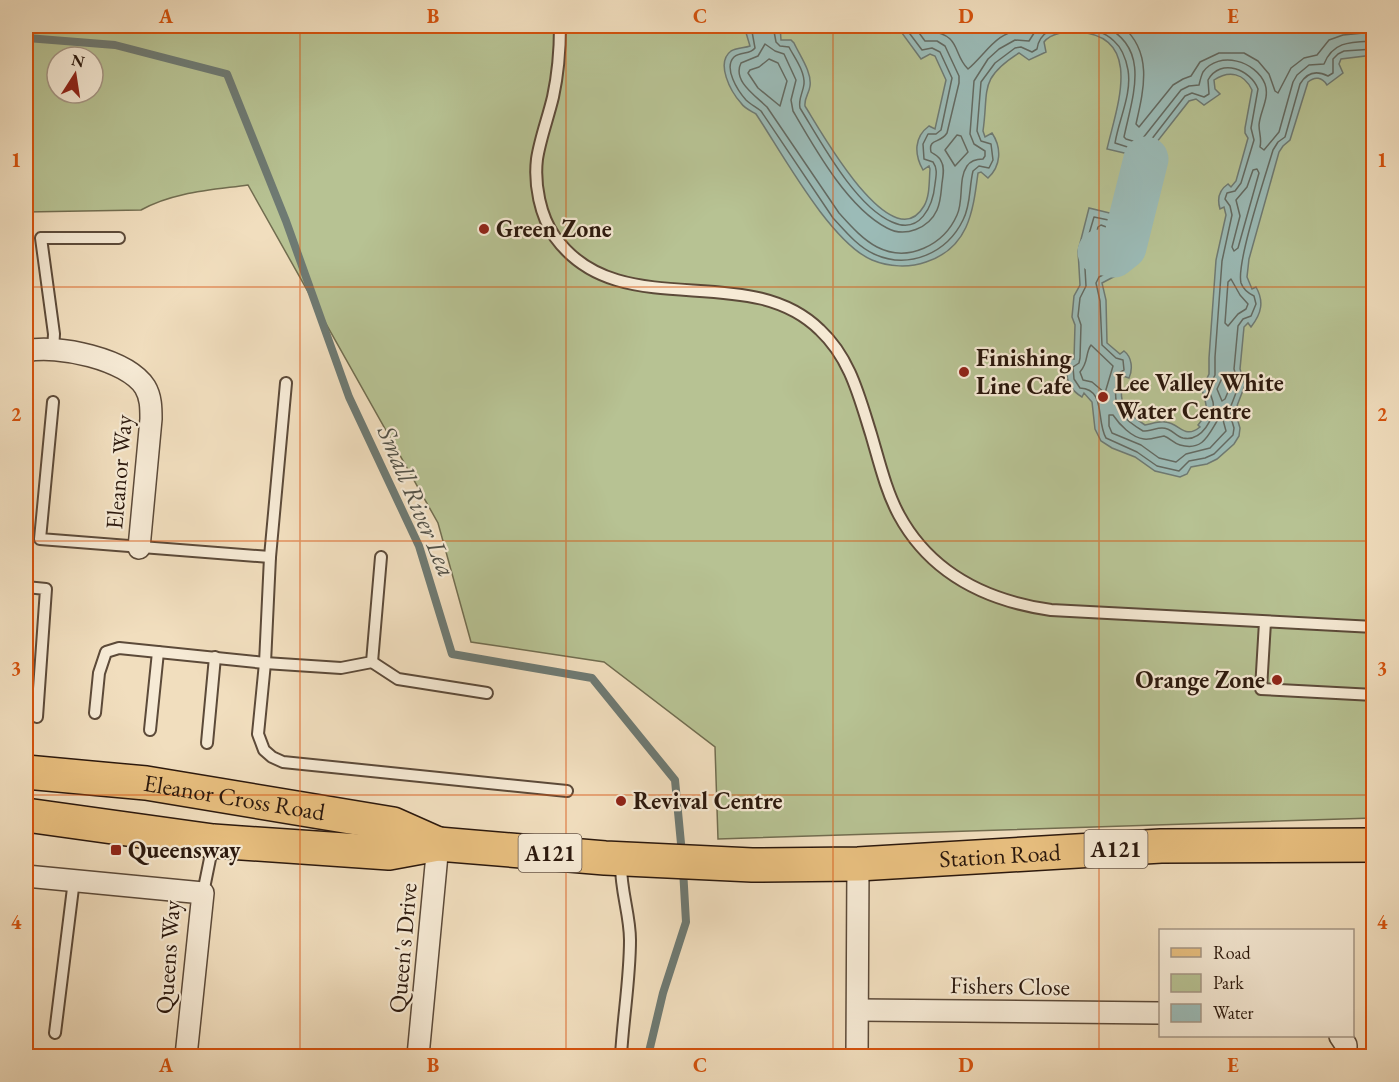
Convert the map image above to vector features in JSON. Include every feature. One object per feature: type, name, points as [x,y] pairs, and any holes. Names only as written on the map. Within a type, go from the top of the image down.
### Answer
[{"type":"main road","name":"Eleanor Cross Road","points":[[26,772],[146,783],[393,824],[438,844]]},
{"type":"main road","name":"Eleanor Cross Road","points":[[26,815],[213,841],[389,853],[438,844],[662,861]]},
{"type":"main road","name":"Station Road","points":[[662,861],[726,864],[858,864],[1161,846],[1374,845]]},
{"type":"street","name":"Eleanor Way","points":[[26,351],[53,350],[93,357],[125,369],[139,379],[146,389],[150,401],[151,419],[139,548]]},
{"type":"street","name":"Queen's Drive","points":[[418,1056],[438,844]]},
{"type":"street","points":[[857,1056],[858,864]]},
{"type":"street","name":"Queens Way","points":[[26,876],[203,893],[186,1056]]},
{"type":"street","name":"Fishers Close","points":[[858,1010],[1159,1013]]},
{"type":"street","points":[[1341,1037],[1346,1045],[1346,1056]]},
{"type":"lane","points":[[560,26],[557,72],[537,158],[537,178],[545,220],[554,236],[565,250],[605,277],[636,285],[760,298],[781,304],[812,321],[849,369],[859,394],[884,478],[899,514],[926,551],[966,583],[1020,606],[1051,610],[1374,627]]},
{"type":"lane","points":[[53,350],[54,334],[41,238],[119,238]]},
{"type":"lane","points":[[286,384],[270,557],[265,663],[258,734],[264,750],[272,757],[284,762],[567,792]]},
{"type":"lane","points":[[53,402],[40,539],[270,557]]},
{"type":"lane","points":[[372,662],[381,557]]},
{"type":"lane","points":[[26,587],[45,589],[37,717]]},
{"type":"lane","points":[[1264,622],[1261,689],[1374,695]]},
{"type":"lane","points":[[95,713],[99,673],[106,652],[119,648],[265,663],[341,668],[372,662],[398,680],[488,693]]},
{"type":"lane","points":[[150,730],[158,652]]},
{"type":"lane","points":[[207,743],[215,657]]},
{"type":"lane","points":[[203,893],[213,841]]},
{"type":"lane","points":[[621,859],[620,879],[630,942],[621,1056]]},
{"type":"lane","points":[[55,1033],[74,880]]},
{"type":"green space","points":[[26,26],[1373,26],[1373,818],[718,839],[715,747],[604,662],[471,642],[438,523],[248,185],[179,195],[141,210],[26,212]]},
{"type":"water","points":[[744,26],[780,26],[781,40],[791,40],[794,43],[809,75],[810,86],[805,106],[840,162],[876,204],[894,217],[910,218],[924,206],[929,188],[930,169],[929,166],[923,170],[920,164],[917,152],[918,141],[920,135],[929,126],[935,129],[946,80],[935,56],[930,54],[921,59],[899,29],[903,26],[1373,26],[1373,55],[1341,59],[1339,64],[1343,73],[1327,85],[1318,78],[1308,82],[1290,140],[1279,152],[1249,259],[1247,277],[1252,289],[1256,287],[1259,292],[1261,307],[1251,327],[1248,323],[1244,327],[1240,369],[1245,385],[1235,411],[1240,428],[1239,436],[1234,444],[1217,459],[1207,464],[1191,467],[1187,474],[1180,477],[1155,471],[1135,457],[1101,441],[1095,429],[1092,402],[1084,393],[1082,397],[1073,389],[1068,380],[1067,370],[1069,358],[1074,359],[1075,325],[1072,317],[1074,296],[1080,285],[1078,251],[1089,208],[1126,217],[1119,246],[1128,249],[1123,272],[1102,283],[1106,300],[1107,343],[1120,354],[1124,351],[1131,363],[1129,378],[1123,376],[1122,400],[1127,410],[1145,425],[1165,422],[1190,432],[1200,427],[1198,425],[1206,412],[1202,389],[1209,374],[1216,260],[1226,215],[1224,207],[1220,209],[1219,198],[1225,186],[1228,184],[1231,187],[1236,181],[1248,138],[1245,128],[1252,90],[1245,80],[1231,74],[1214,80],[1215,89],[1220,94],[1204,105],[1196,99],[1189,101],[1156,143],[1150,159],[1107,149],[1116,114],[1121,77],[1119,60],[1112,46],[1099,37],[1069,32],[1047,39],[1044,42],[1046,52],[1029,60],[1019,53],[997,70],[988,86],[983,131],[985,137],[992,133],[999,157],[996,168],[988,178],[981,172],[978,173],[971,214],[960,238],[952,248],[926,262],[906,266],[892,265],[872,260],[856,250],[840,235],[808,195],[756,114],[744,106],[733,92],[726,77],[724,63],[731,51],[750,46]]},
{"type":"waterway","name":"Small River Lea","points":[[26,33],[27,38],[115,45],[227,74],[286,221],[349,397],[419,546],[452,654],[592,678],[675,780],[682,854]]},
{"type":"waterway","points":[[1100,252],[1114,255],[1124,247],[1146,159]]},
{"type":"waterway","name":"Small River Lea","points":[[648,1056],[663,993],[686,922],[683,869]]},
{"type":"place","name":"Green Zone","points":[[484,229]]},
{"type":"place","name":"Finishing Line Cafe","points":[[964,372]]},
{"type":"place","name":"Lee Valley White Water Centre","points":[[1103,397]]},
{"type":"place","name":"Orange Zone","points":[[1277,680]]},
{"type":"place","name":"Revival Centre","points":[[621,801]]},
{"type":"place","name":"Queensway","points":[[116,850]]}]
